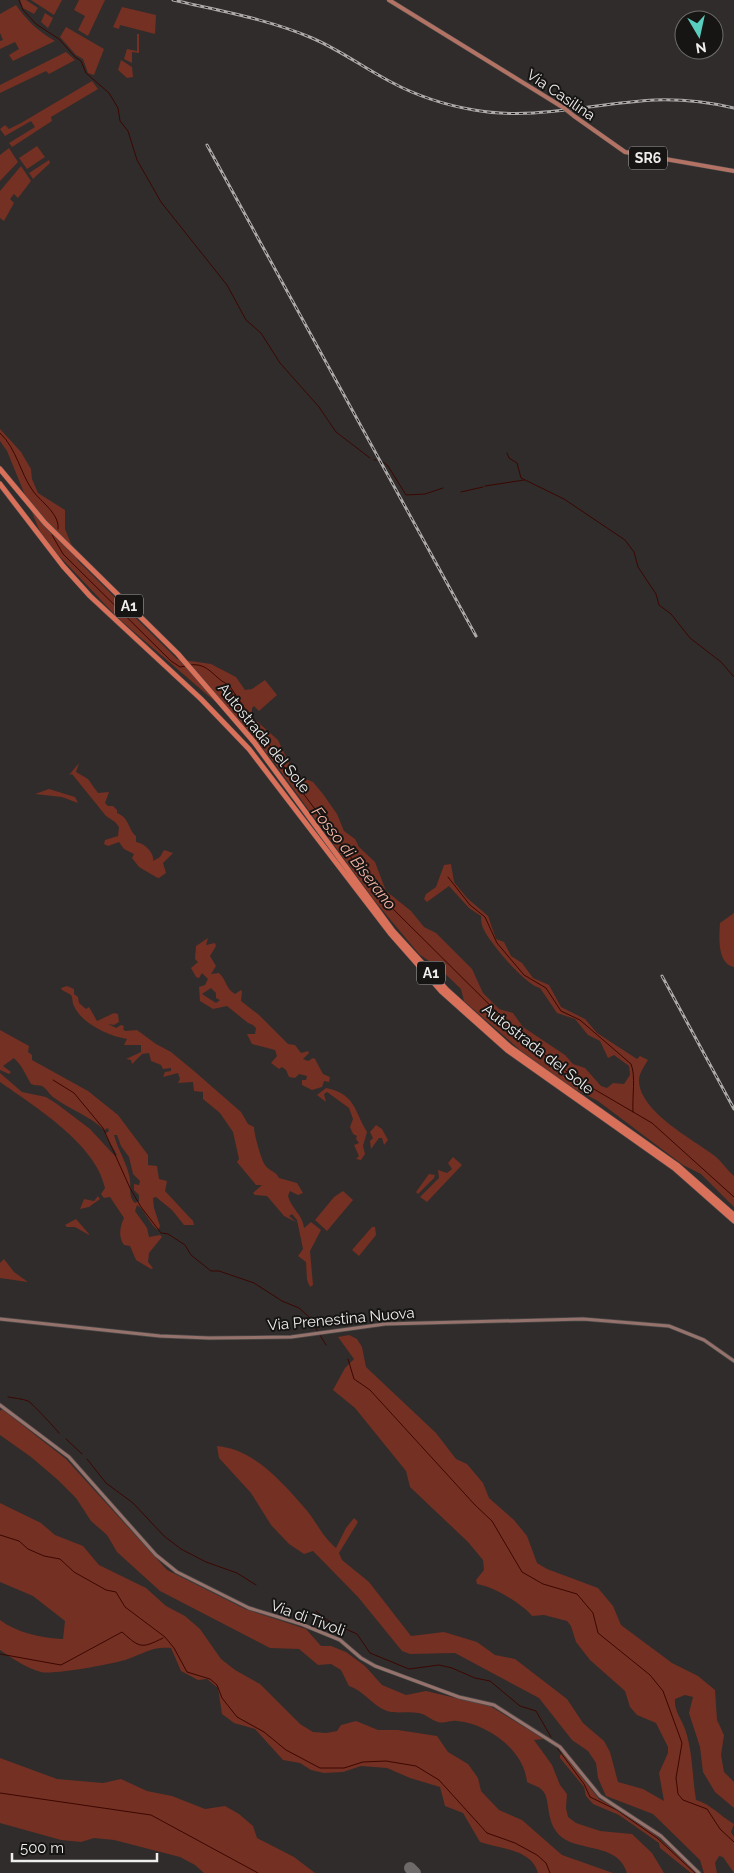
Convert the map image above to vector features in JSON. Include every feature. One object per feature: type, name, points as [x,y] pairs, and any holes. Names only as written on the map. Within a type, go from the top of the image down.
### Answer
[{"type":"highway","name":"Autostrada del Sole","points":[[0,469],[45,523],[185,662],[254,742],[394,931],[446,989],[510,1047],[677,1165],[734,1214]]},
{"type":"highway","name":"Autostrada del Sole","points":[[0,484],[62,566],[90,596],[201,699],[244,743],[390,933],[442,992],[507,1050],[674,1168],[734,1221]]},
{"type":"main road","name":"Via Casilina","points":[[389,0],[564,108],[613,146],[626,153],[734,172]]},
{"type":"main road","name":"Via Prenestina Nuova","points":[[0,1319],[202,1338],[282,1337],[388,1324],[555,1319],[667,1326],[704,1340],[734,1361]]},
{"type":"main road","name":"Via di Tivoli","points":[[0,1405],[69,1457],[156,1555],[169,1567],[249,1608],[301,1624],[337,1638],[372,1664],[459,1697],[494,1705],[560,1746],[600,1796],[661,1836],[699,1873]]},
{"type":"shaded area","points":[[20,0],[26,0],[38,8],[34,14],[23,8]]},
{"type":"shaded area","points":[[31,0],[62,0],[54,15]]},
{"type":"shaded area","points":[[79,0],[105,0],[88,36],[78,30],[85,16],[74,10]]},
{"type":"shaded area","points":[[16,5],[34,26],[55,41],[13,61],[9,55],[19,49],[15,42],[0,49],[0,41],[3,40],[0,33],[0,14]]},
{"type":"shaded area","points":[[122,7],[156,15],[155,34],[120,25],[119,29],[113,27]]},
{"type":"shaded area","points":[[45,13],[53,18],[48,28],[41,22]]},
{"type":"shaded area","points":[[66,27],[104,49],[94,75],[88,73],[83,59],[76,55],[60,37]]},
{"type":"shaded area","points":[[137,34],[139,34],[139,53],[132,52],[132,63],[124,59],[127,49],[137,51]]},
{"type":"shaded area","points":[[66,52],[75,60],[49,74],[46,71],[0,93],[0,85]]},
{"type":"shaded area","points":[[121,60],[132,67],[133,77],[127,78],[118,70]]},
{"type":"shaded area","points":[[92,81],[98,89],[51,117],[52,121],[12,147],[9,143],[35,127],[31,121],[5,136],[0,129],[5,125],[9,129],[21,123]]},
{"type":"shaded area","points":[[37,146],[45,157],[27,169],[19,158]]},
{"type":"shaded area","points":[[9,148],[18,162],[0,181],[0,155]]},
{"type":"shaded area","points":[[49,160],[50,163],[33,179],[29,173]]},
{"type":"shaded area","points":[[21,166],[31,181],[18,198],[14,194],[10,199],[14,203],[4,221],[0,218],[0,191]]},
{"type":"shaded area","points":[[0,429],[21,452],[31,469],[32,479],[38,493],[65,510],[65,529],[78,561],[177,659],[211,664],[236,677],[245,690],[252,689],[265,680],[277,695],[259,711],[254,706],[252,708],[252,717],[278,740],[294,774],[313,782],[323,794],[337,814],[344,831],[355,839],[359,847],[375,862],[386,891],[411,911],[424,927],[436,933],[472,969],[483,993],[499,1009],[513,1013],[523,1027],[565,1055],[573,1064],[585,1068],[601,1086],[607,1088],[613,1083],[624,1084],[630,1075],[629,1066],[614,1055],[608,1058],[600,1041],[588,1035],[575,1019],[557,1013],[540,988],[533,985],[517,971],[500,952],[482,925],[481,916],[469,908],[449,886],[427,902],[424,899],[426,894],[436,887],[444,865],[451,864],[454,882],[467,898],[488,916],[496,939],[504,942],[511,956],[522,963],[533,978],[549,985],[561,1007],[585,1019],[597,1033],[637,1059],[640,1056],[648,1060],[642,1070],[639,1081],[648,1104],[670,1124],[715,1156],[734,1176],[734,1207],[701,1174],[683,1165],[598,1101],[567,1085],[521,1051],[464,1001],[461,989],[438,967],[419,954],[374,900],[276,765],[247,729],[118,618],[45,541],[7,451],[0,441]]},
{"type":"shaded area","points":[[79,763],[76,772],[88,779],[98,793],[109,792],[105,803],[108,806],[113,806],[117,813],[127,821],[131,831],[136,836],[136,842],[148,849],[153,861],[160,857],[164,850],[173,853],[163,863],[166,873],[159,878],[139,867],[132,858],[134,854],[124,849],[119,842],[108,846],[104,844],[105,840],[118,836],[119,827],[106,816],[72,774],[69,775]]},
{"type":"shaded area","points":[[49,789],[75,797],[78,803],[62,797],[35,794]]},
{"type":"shaded area","points":[[734,913],[734,967],[724,961],[720,949],[719,935],[720,923]]},
{"type":"shaded area","points":[[208,938],[206,945],[215,943],[216,946],[210,956],[216,966],[211,974],[219,973],[229,989],[235,994],[241,990],[241,1001],[259,1015],[288,1044],[295,1045],[301,1053],[308,1051],[309,1053],[303,1059],[308,1061],[313,1058],[315,1059],[323,1074],[330,1077],[329,1082],[324,1081],[322,1087],[312,1090],[302,1085],[302,1080],[306,1080],[307,1076],[299,1074],[295,1078],[289,1077],[286,1070],[282,1067],[279,1069],[271,1063],[277,1056],[275,1050],[252,1044],[247,1034],[255,1034],[256,1028],[253,1025],[227,1006],[213,1009],[200,1001],[199,987],[205,985],[208,979],[202,973],[199,978],[196,977],[191,968],[198,962],[195,959],[196,946]],"holes":[[[211,988],[216,993],[216,998],[220,1000],[216,1003],[202,994]]]},
{"type":"shaded area","points":[[67,986],[74,989],[74,994],[78,997],[79,1003],[86,1009],[89,1007],[97,1021],[114,1013],[118,1014],[119,1022],[114,1025],[108,1024],[116,1028],[121,1025],[124,1026],[123,1029],[125,1031],[137,1030],[171,1052],[241,1112],[248,1124],[254,1127],[265,1165],[279,1178],[297,1183],[303,1193],[298,1195],[290,1191],[288,1196],[302,1219],[304,1228],[311,1222],[321,1230],[310,1251],[313,1285],[310,1287],[307,1280],[306,1262],[298,1256],[303,1249],[297,1220],[292,1214],[289,1216],[296,1222],[284,1216],[267,1196],[255,1195],[253,1193],[262,1185],[256,1185],[237,1162],[239,1159],[233,1132],[220,1113],[203,1099],[203,1092],[194,1091],[193,1082],[178,1083],[180,1079],[178,1073],[163,1077],[165,1072],[171,1071],[171,1068],[163,1069],[161,1065],[151,1061],[149,1053],[142,1054],[132,1064],[131,1060],[126,1059],[141,1052],[141,1045],[124,1045],[127,1039],[104,1032],[90,1024],[73,1005],[71,995],[62,990],[61,988]]},
{"type":"shaded area","points":[[0,1030],[29,1046],[28,1052],[32,1055],[32,1060],[88,1091],[118,1115],[148,1155],[148,1165],[157,1166],[159,1179],[167,1181],[165,1191],[193,1221],[194,1225],[184,1225],[172,1210],[156,1197],[153,1198],[160,1226],[158,1230],[137,1205],[135,1211],[147,1228],[149,1237],[160,1235],[162,1237],[149,1253],[148,1262],[153,1268],[151,1269],[136,1260],[130,1246],[124,1245],[122,1242],[120,1232],[124,1218],[110,1197],[104,1198],[101,1194],[105,1188],[90,1156],[77,1141],[46,1114],[0,1082],[0,1073],[22,1092],[46,1097],[57,1104],[90,1129],[115,1156],[117,1155],[105,1134],[109,1131],[108,1128],[104,1130],[92,1120],[66,1106],[42,1086],[31,1084],[14,1058],[3,1066],[11,1072],[9,1074],[0,1070]],"holes":[[[114,1135],[117,1135],[121,1146],[129,1157],[133,1174],[140,1181],[139,1185],[134,1184],[134,1190],[139,1195],[139,1201],[135,1203],[131,1195],[127,1168]]]},
{"type":"shaded area","points":[[326,1088],[343,1094],[349,1099],[367,1132],[363,1146],[365,1154],[361,1160],[356,1159],[359,1156],[354,1145],[359,1143],[356,1139],[357,1136],[353,1134],[350,1127],[353,1119],[349,1108],[327,1092],[324,1094],[326,1102],[317,1095]]},
{"type":"shaded area","points":[[376,1125],[382,1129],[388,1140],[384,1145],[382,1138],[379,1138],[371,1149],[370,1141],[373,1138],[370,1132]]},
{"type":"shaded area","points":[[453,1157],[462,1165],[427,1202],[420,1197],[439,1178],[438,1170],[447,1173],[452,1169],[448,1163]]},
{"type":"shaded area","points":[[429,1174],[435,1175],[434,1178],[418,1194],[416,1192]]},
{"type":"shaded area","points":[[343,1191],[353,1200],[327,1231],[315,1220],[334,1197]]},
{"type":"shaded area","points":[[98,1196],[100,1199],[89,1207],[80,1209],[84,1199],[94,1201]]},
{"type":"shaded area","points":[[76,1219],[89,1235],[75,1227],[67,1227],[65,1225]]},
{"type":"shaded area","points":[[372,1227],[375,1227],[376,1235],[359,1256],[352,1250]]},
{"type":"shaded area","points":[[4,1259],[14,1272],[28,1282],[0,1278],[0,1263]]},
{"type":"shaded area","points":[[349,1335],[357,1339],[362,1347],[366,1367],[436,1433],[456,1459],[467,1464],[483,1483],[489,1498],[514,1520],[527,1536],[537,1563],[547,1569],[598,1588],[613,1606],[621,1625],[672,1663],[698,1676],[715,1690],[717,1720],[724,1735],[721,1755],[724,1772],[734,1782],[734,1808],[715,1792],[703,1772],[700,1747],[689,1713],[693,1697],[685,1695],[675,1699],[675,1703],[690,1746],[696,1800],[711,1807],[734,1824],[731,1832],[734,1837],[734,1873],[723,1857],[719,1856],[715,1863],[717,1873],[704,1873],[700,1860],[653,1814],[606,1796],[598,1778],[596,1763],[588,1751],[572,1740],[539,1698],[455,1653],[410,1654],[402,1651],[358,1597],[313,1551],[304,1554],[289,1544],[271,1525],[251,1493],[219,1458],[217,1446],[230,1448],[242,1453],[265,1467],[303,1506],[326,1538],[336,1548],[346,1528],[354,1518],[358,1522],[339,1553],[342,1560],[369,1582],[411,1636],[444,1632],[477,1642],[495,1655],[515,1659],[567,1699],[583,1723],[604,1741],[610,1752],[618,1782],[643,1789],[664,1801],[659,1773],[668,1753],[668,1747],[656,1723],[637,1715],[630,1707],[625,1691],[590,1660],[576,1642],[571,1626],[567,1621],[544,1615],[532,1616],[522,1606],[507,1596],[477,1584],[476,1580],[484,1570],[483,1560],[468,1542],[410,1487],[406,1471],[355,1408],[333,1390],[345,1368],[354,1359],[338,1337]]},
{"type":"shaded area","points":[[2,1409],[66,1459],[167,1570],[245,1609],[306,1629],[321,1646],[331,1646],[346,1652],[365,1666],[382,1685],[406,1695],[426,1691],[490,1706],[544,1739],[534,1740],[552,1765],[560,1785],[567,1794],[566,1808],[568,1817],[576,1823],[600,1831],[632,1834],[652,1853],[664,1873],[627,1873],[623,1864],[609,1853],[566,1840],[554,1827],[545,1793],[540,1788],[527,1782],[519,1759],[512,1749],[492,1733],[469,1723],[455,1721],[440,1722],[421,1714],[382,1709],[359,1691],[349,1686],[341,1670],[331,1664],[318,1665],[299,1649],[270,1648],[160,1591],[117,1552],[107,1535],[91,1521],[76,1498],[58,1480],[31,1457],[0,1435],[0,1411]]},
{"type":"shaded area","points":[[0,1503],[41,1523],[55,1535],[83,1546],[99,1565],[146,1588],[166,1606],[185,1616],[200,1629],[221,1659],[235,1670],[260,1684],[300,1724],[313,1732],[326,1733],[337,1731],[341,1725],[356,1721],[378,1730],[398,1730],[437,1736],[448,1752],[468,1764],[478,1778],[481,1791],[499,1810],[522,1820],[562,1855],[613,1873],[538,1873],[535,1865],[522,1854],[480,1842],[463,1813],[445,1806],[440,1787],[410,1778],[387,1768],[361,1766],[343,1772],[324,1773],[311,1770],[300,1763],[283,1760],[255,1729],[234,1723],[222,1714],[218,1688],[207,1679],[198,1680],[181,1671],[171,1648],[154,1649],[110,1664],[47,1673],[30,1668],[19,1662],[0,1650],[0,1620],[7,1625],[30,1634],[63,1639],[65,1621],[33,1596],[0,1582]]},
{"type":"shaded area","points":[[563,1753],[599,1799],[630,1816],[654,1834],[697,1873],[691,1873],[660,1848],[659,1843],[619,1815],[593,1804],[586,1796],[584,1787],[560,1758],[560,1755]]},
{"type":"shaded area","points":[[0,1758],[57,1779],[103,1783],[121,1779],[147,1791],[172,1796],[205,1809],[225,1806],[239,1814],[253,1826],[257,1838],[294,1857],[315,1873],[204,1873],[195,1865],[180,1857],[114,1840],[94,1838],[81,1842],[61,1840],[0,1823]]},
{"type":"waterway","points":[[19,0],[23,10],[36,24],[59,39],[81,61],[86,73],[109,93],[118,108],[120,121],[128,131],[137,160],[161,202],[227,285],[246,320],[261,333],[280,363],[319,407],[336,432],[370,458]]},
{"type":"waterway","name":"Fosso di Biserano","points":[[0,433],[10,446],[33,491],[53,513],[58,529]]},
{"type":"waterway","points":[[507,453],[509,458],[517,463],[521,478],[564,499],[625,540],[634,552],[638,567],[656,594],[659,605],[671,614],[690,638],[721,662],[734,677]]},
{"type":"waterway","points":[[383,462],[388,466],[406,495],[425,494],[443,488]]},
{"type":"waterway","points":[[485,486],[524,480]]},
{"type":"waterway","points":[[461,492],[483,487]]},
{"type":"waterway","name":"Fosso di Biserano","points":[[52,535],[63,554],[171,661],[180,667],[186,666]]},
{"type":"waterway","name":"Fosso di Biserano","points":[[190,665],[207,668],[229,685],[291,777],[379,895],[524,1039],[575,1078],[652,1123],[734,1197]]},
{"type":"waterway","points":[[448,877],[470,905],[485,917],[497,943],[524,975],[546,988],[561,1011],[580,1020],[631,1064],[634,1080],[633,1112]]},
{"type":"waterway","points":[[53,1080],[74,1093],[103,1128],[130,1188],[141,1207],[161,1233],[168,1234],[185,1245],[191,1255],[211,1271],[219,1271],[254,1283],[282,1301],[299,1308],[309,1317],[326,1345]]},
{"type":"waterway","points":[[348,1359],[354,1379],[370,1390],[475,1505],[492,1521],[522,1572],[543,1584],[577,1594],[593,1613],[598,1633],[650,1675],[663,1691],[682,1743],[676,1778],[678,1794],[683,1800],[707,1809],[720,1829],[734,1842]]},
{"type":"waterway","points":[[8,1397],[28,1401],[59,1433]]},
{"type":"waterway","points":[[66,1439],[82,1454]]},
{"type":"waterway","points":[[87,1459],[106,1483],[133,1503],[164,1536],[181,1549],[206,1562],[237,1573],[256,1585]]},
{"type":"waterway","points":[[0,1535],[19,1541],[28,1549],[44,1556],[60,1559],[74,1572],[106,1590],[116,1592],[125,1607],[165,1637],[174,1648],[187,1672],[210,1679],[217,1685],[222,1698],[237,1717],[264,1732],[286,1750],[320,1768],[344,1768],[363,1762],[386,1761],[416,1766],[439,1780],[487,1833],[515,1843],[537,1855],[546,1863],[550,1873]]},
{"type":"waterway","points":[[316,1611],[330,1622],[357,1634],[370,1653],[409,1669],[439,1665],[452,1668],[475,1678],[490,1681],[520,1706],[536,1711],[551,1737]]},
{"type":"waterway","points":[[0,1654],[61,1665],[122,1632],[141,1645],[150,1644],[163,1638]]},
{"type":"waterway","points":[[555,1745],[584,1784],[590,1797],[617,1810],[657,1838],[695,1873]]},
{"type":"waterway","points":[[0,1793],[151,1815],[258,1873]]},
{"type":"runway","points":[[410,1868],[415,1873]]},
{"type":"railway","points":[[173,0],[244,16],[295,31],[332,48],[411,92],[463,108],[519,114],[655,100],[695,101],[734,108]]},
{"type":"railway","points":[[207,145],[476,636]]},
{"type":"railway","points":[[662,976],[734,1109]]}]
